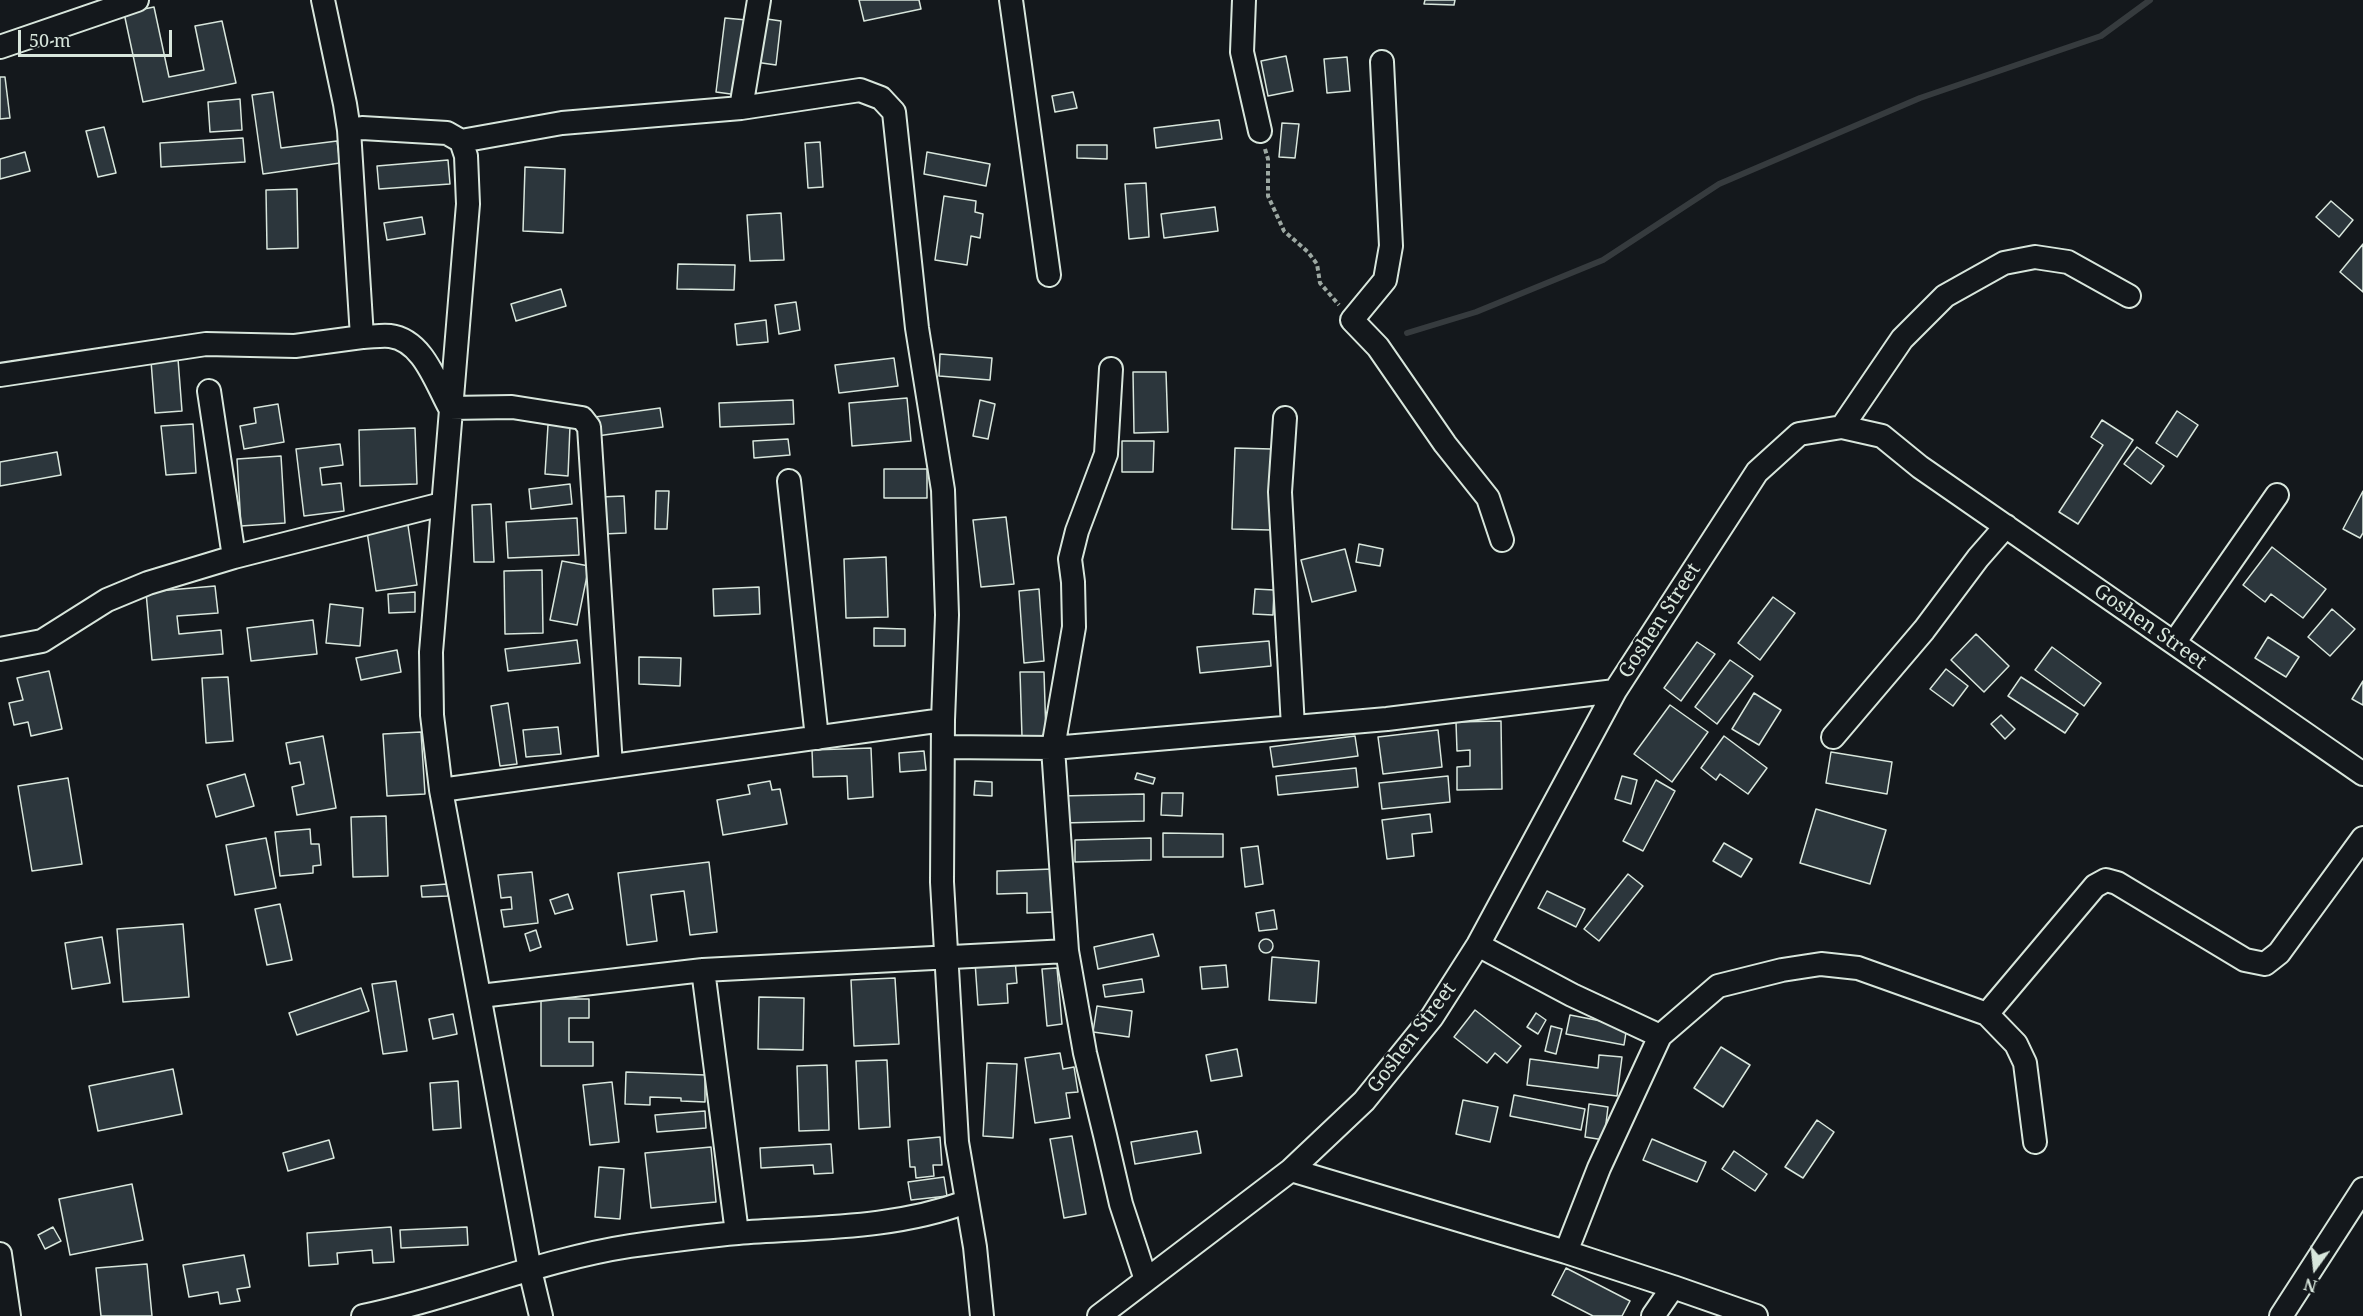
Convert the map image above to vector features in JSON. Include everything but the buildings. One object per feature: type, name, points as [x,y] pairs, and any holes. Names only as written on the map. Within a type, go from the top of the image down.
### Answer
[{"type":"street","points":[[0,46],[137,0]]},
{"type":"street","points":[[323,0],[349,130],[362,337]]},
{"type":"street","points":[[741,108],[759,0]]},
{"type":"street","points":[[1011,0],[1049,275]]},
{"type":"street","points":[[1244,0],[1241,27],[1242,52],[1260,131]]},
{"type":"street","points":[[1382,62],[1391,246],[1385,280],[1352,320],[1378,347],[1445,444],[1488,498],[1502,540]]},
{"type":"street","points":[[349,130],[362,128],[447,133],[461,141],[562,123],[741,108],[860,90],[881,98],[894,112],[917,328],[943,490],[947,615],[943,720],[942,882],[957,1142],[975,1247],[982,1316]]},
{"type":"street","points":[[461,141],[466,156],[468,204],[431,652],[432,716],[441,790],[530,1270],[541,1316]]},
{"type":"street","points":[[1842,426],[1902,339],[1945,296],[2004,263],[2034,257],[2068,262],[2130,296]]},
{"type":"street","points":[[0,375],[206,344],[295,346],[362,337],[391,336],[409,344],[427,363],[450,408]]},
{"type":"street","points":[[1111,369],[1106,454],[1077,531],[1070,559],[1074,627],[1053,748],[1066,951],[1085,1053],[1121,1204],[1146,1280]]},
{"type":"street","points":[[209,391],[234,556]]},
{"type":"street","points":[[450,408],[512,407],[582,418],[589,427],[612,766]]},
{"type":"street","points":[[1285,418],[1280,492],[1293,727]]},
{"type":"street","name":"Goshen Street","points":[[1098,1316],[1291,1170],[1364,1101],[1432,1017],[1478,945],[1615,691],[1757,472],[1799,434],[1842,426],[1882,436],[1920,467],[2363,774]]},
{"type":"street","points":[[789,481],[817,738]]},
{"type":"street","points":[[2174,643],[2277,495]]},
{"type":"street","points":[[0,649],[42,641],[107,600],[148,583],[234,556],[442,504]]},
{"type":"street","points":[[1833,737],[1924,630],[1978,558],[2006,526]]},
{"type":"street","points":[[944,747],[1053,748],[1387,719],[1615,691]]},
{"type":"street","points":[[441,790],[943,720]]},
{"type":"street","points":[[1986,1014],[2095,886],[2106,880],[2117,883],[2245,960],[2265,964],[2279,953],[2363,838]]},
{"type":"street","points":[[1478,945],[1572,995],[1660,1036]]},
{"type":"street","points":[[480,996],[703,970],[1066,951]]},
{"type":"street","points":[[1566,1252],[1599,1168],[1660,1036],[1718,986],[1782,970],[1821,964],[1858,968],[1986,1014],[2016,1044],[2025,1063],[2034,1142]]},
{"type":"street","points":[[703,970],[737,1233]]},
{"type":"street","points":[[1291,1170],[1566,1252],[1756,1316]]},
{"type":"street","points":[[2281,1316],[2363,1190]]},
{"type":"street","points":[[363,1316],[406,1308],[530,1270],[628,1247],[737,1233],[878,1222],[923,1216],[966,1202]]},
{"type":"street","points":[[0,1254],[9,1316]]},
{"type":"street","points":[[1653,1316],[1672,1287]]},
{"type":"path","points":[[1260,131],[1268,159],[1268,196],[1284,231],[1308,252],[1317,264],[1320,283],[1352,320]]},
{"type":"waterway","points":[[1407,333],[1476,312],[1603,260],[1719,184],[1920,98],[2101,36],[2150,0]]}]
